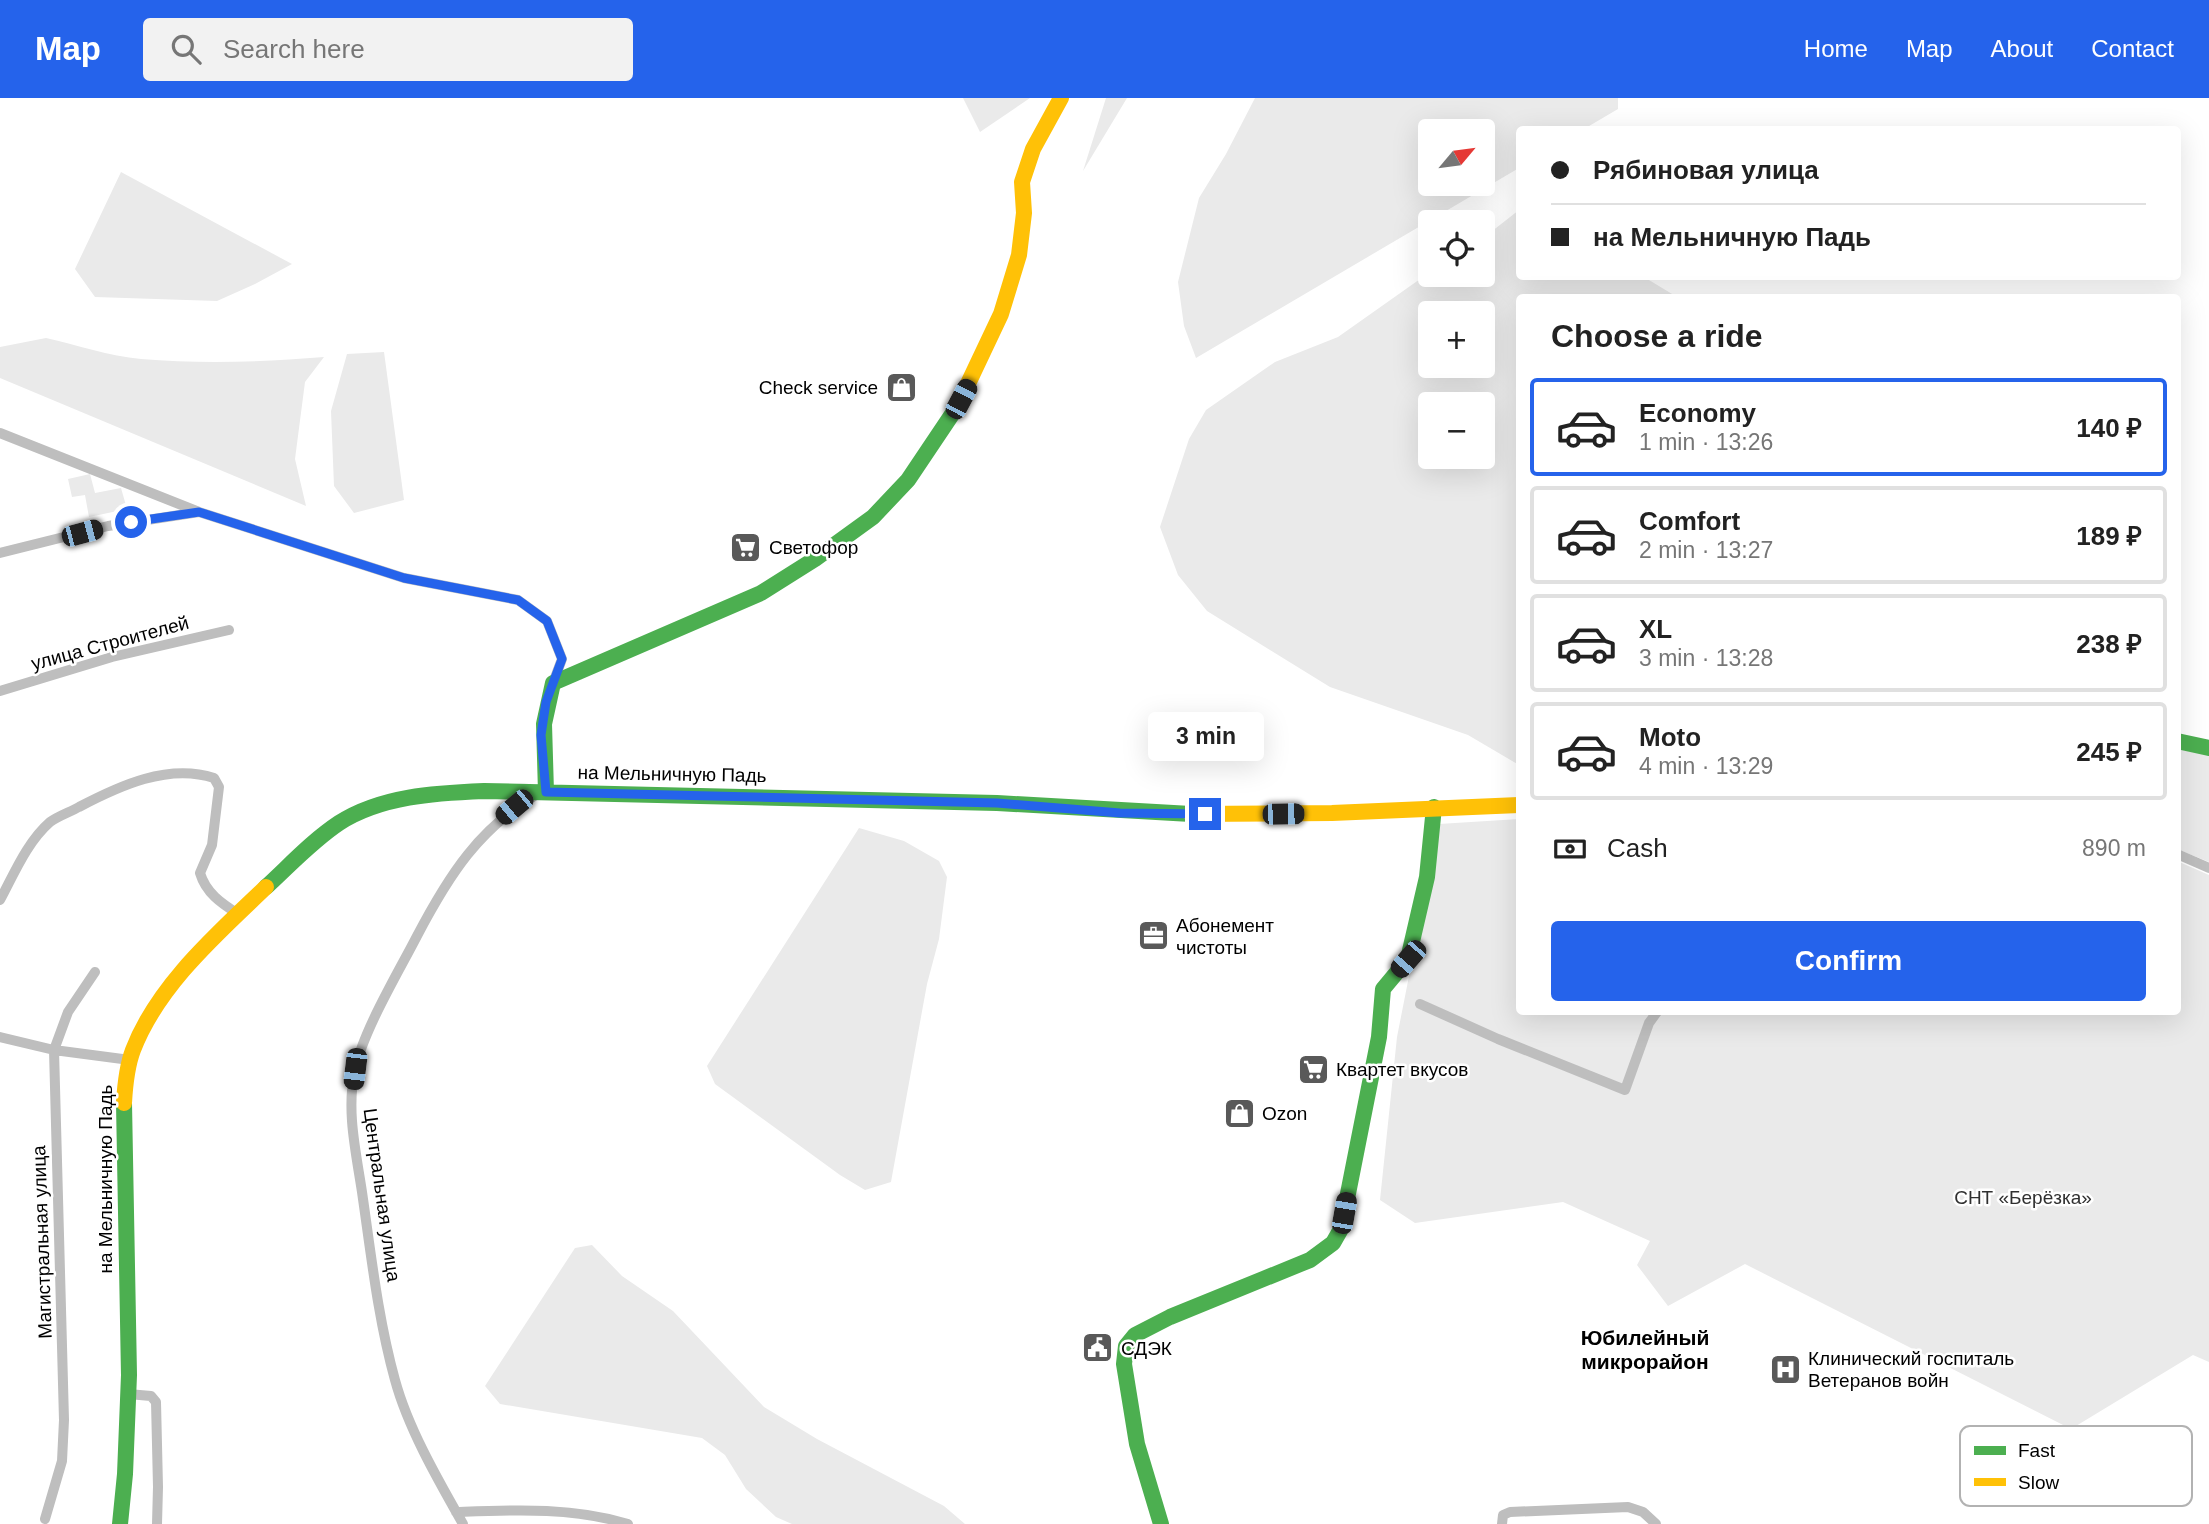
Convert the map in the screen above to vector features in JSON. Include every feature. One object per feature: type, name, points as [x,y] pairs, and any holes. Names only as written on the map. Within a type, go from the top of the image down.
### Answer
[{"type":"street","points":[[553,683],[761,593],[815,559],[873,517],[908,480],[951,419],[982,360],[1001,314],[1018,255],[1024,213],[1022,182],[1033,149],[1061,98]]},
{"type":"street","points":[[0,433],[199,512],[404,578],[518,600],[547,621],[562,659],[546,702],[541,735],[543,792]]},
{"type":"street","points":[[0,553],[108,526],[199,512]]},
{"type":"street","name":"улица Строителей","points":[[0,691],[112,657],[229,631]]},
{"type":"street","points":[[2181,742],[2209,747]]},
{"type":"street","points":[[0,900],[31,846],[51,822],[110,791],[157,776],[192,774],[214,778],[219,787],[212,845],[200,873],[203,883],[220,902],[238,914]]},
{"type":"street","name":"на Мельничную Падь","points":[[120,1524],[126,1475],[128,1394],[123,1125],[124,1093],[130,1060],[138,1039],[175,984],[238,914],[342,821],[390,802],[439,793],[543,792],[997,803],[1120,813],[1205,814],[1332,813],[1516,805]]},
{"type":"street","name":"Центральная улица","points":[[463,1524],[414,1430],[395,1381],[370,1249],[351,1099],[355,1069],[373,1023],[438,896],[488,830],[514,807],[543,792]]},
{"type":"street","points":[[1161,1524],[1137,1444],[1124,1364],[1126,1346],[1135,1335],[1170,1317],[1310,1260],[1333,1243],[1341,1229],[1379,1037],[1383,989],[1408,959],[1427,877],[1434,807]]},
{"type":"street","points":[[2181,856],[2209,868]]},
{"type":"street","name":"Магистральная улица","points":[[45,1519],[62,1461],[64,1420],[54,1050],[68,1012],[95,972]]},
{"type":"street","points":[[1420,1004],[1498,1039],[1625,1090],[1649,1023],[1655,1015]]},
{"type":"street","points":[[0,1037],[54,1050],[130,1060]]},
{"type":"street","points":[[128,1394],[151,1395],[156,1402],[157,1524]]},
{"type":"street","points":[[1502,1524],[1503,1515],[1510,1512],[1628,1507],[1643,1512],[1656,1524]]},
{"type":"street","points":[[456,1511],[564,1511],[603,1516],[628,1524]]},
{"type":"green space","points":[[963,98],[1030,98],[980,132]]},
{"type":"green space","points":[[1106,98],[1127,98],[1083,171]]},
{"type":"green space","points":[[1255,98],[1618,98],[1618,109],[1589,126],[1516,126],[1516,170],[1495,182],[1495,119],[1418,119],[1418,196],[1471,196],[1448,210],[1418,210],[1418,227],[1196,358],[1184,326],[1178,282],[1199,198]]},
{"type":"green space","points":[[121,172],[292,264],[217,301],[95,297],[75,269]]},
{"type":"green space","points":[[1516,212],[1516,280],[1649,280],[1672,294],[1516,294],[1516,763],[1468,735],[1330,687],[1207,611],[1178,575],[1160,527],[1189,439],[1206,410],[1275,362],[1338,337],[1418,280],[1418,287],[1495,287],[1495,229]]},
{"type":"green space","points":[[46,338],[117,355],[164,361],[232,362],[324,357],[305,382],[295,459],[306,506],[0,378],[0,347]]},
{"type":"green space","points":[[384,352],[404,500],[354,513],[334,486],[331,411],[347,354]]},
{"type":"green space","points":[[90,474],[95,493],[121,488],[127,509],[89,517],[85,495],[72,497],[68,479]]},
{"type":"green space","points":[[2181,750],[2209,755],[2209,862],[2181,851]]},
{"type":"green space","name":"СНТ «Берёзка»","points":[[1516,819],[1516,1015],[2181,1015],[2181,863],[2209,875],[2209,1362],[2193,1355],[2076,1426],[2065,1426],[1745,1264],[1668,1306],[1637,1265],[1650,1241],[1563,1202],[1415,1223],[1380,1200],[1397,1037],[1439,824]]},
{"type":"green space","points":[[859,828],[904,841],[939,861],[947,877],[939,939],[927,984],[891,1182],[865,1190],[840,1175],[715,1084],[707,1066]]},
{"type":"green space","points":[[592,1245],[622,1276],[673,1311],[764,1407],[817,1439],[944,1506],[965,1524],[792,1524],[776,1517],[746,1489],[725,1455],[702,1438],[500,1404],[485,1386],[575,1248]]},
{"type":"traffic: fast","points":[[546,792],[544,724],[553,683],[761,593],[815,559],[873,517],[908,480],[957,407]]},
{"type":"traffic: fast","points":[[2181,742],[2209,748]]},
{"type":"traffic: fast","points":[[266,887],[320,838],[355,814],[390,802],[447,793],[484,791],[997,803],[1191,814]]},
{"type":"traffic: fast","points":[[1161,1524],[1137,1444],[1124,1364],[1126,1346],[1135,1335],[1170,1317],[1310,1260],[1333,1243],[1341,1229],[1379,1037],[1383,989],[1408,959],[1427,877],[1434,807]]},
{"type":"traffic: fast","points":[[120,1524],[129,1375],[124,1103]]},
{"type":"traffic: slow","points":[[957,407],[1001,314],[1019,255],[1024,213],[1022,182],[1033,149],[1061,98]]},
{"type":"traffic: slow","points":[[1191,814],[1332,813],[1516,805]]},
{"type":"traffic: slow","points":[[124,1103],[131,1056],[157,1004],[190,962],[266,887]]},
{"type":"place","name":"Check service","points":[[901,387]]},
{"type":"place","name":"Светофор","points":[[746,547]]},
{"type":"place","name":"Абонемент чистоты","points":[[1153,936]]},
{"type":"place","name":"Квартет вкусов","points":[[1313,1069]]},
{"type":"place","name":"Ozon","points":[[1239,1113]]},
{"type":"place","name":"СДЭК","points":[[1098,1348]]},
{"type":"place","name":"Клинический госпиталь Ветеранов войн","points":[[1785,1369]]},
{"type":"district","name":"Юбилейный микрорайон","points":[[1645,1349]]},
{"type":"route","points":[[131,522],[199,512],[404,578],[518,600],[547,621],[562,659],[546,702],[541,735],[546,792],[997,803],[1120,813],[1205,814]]}]
